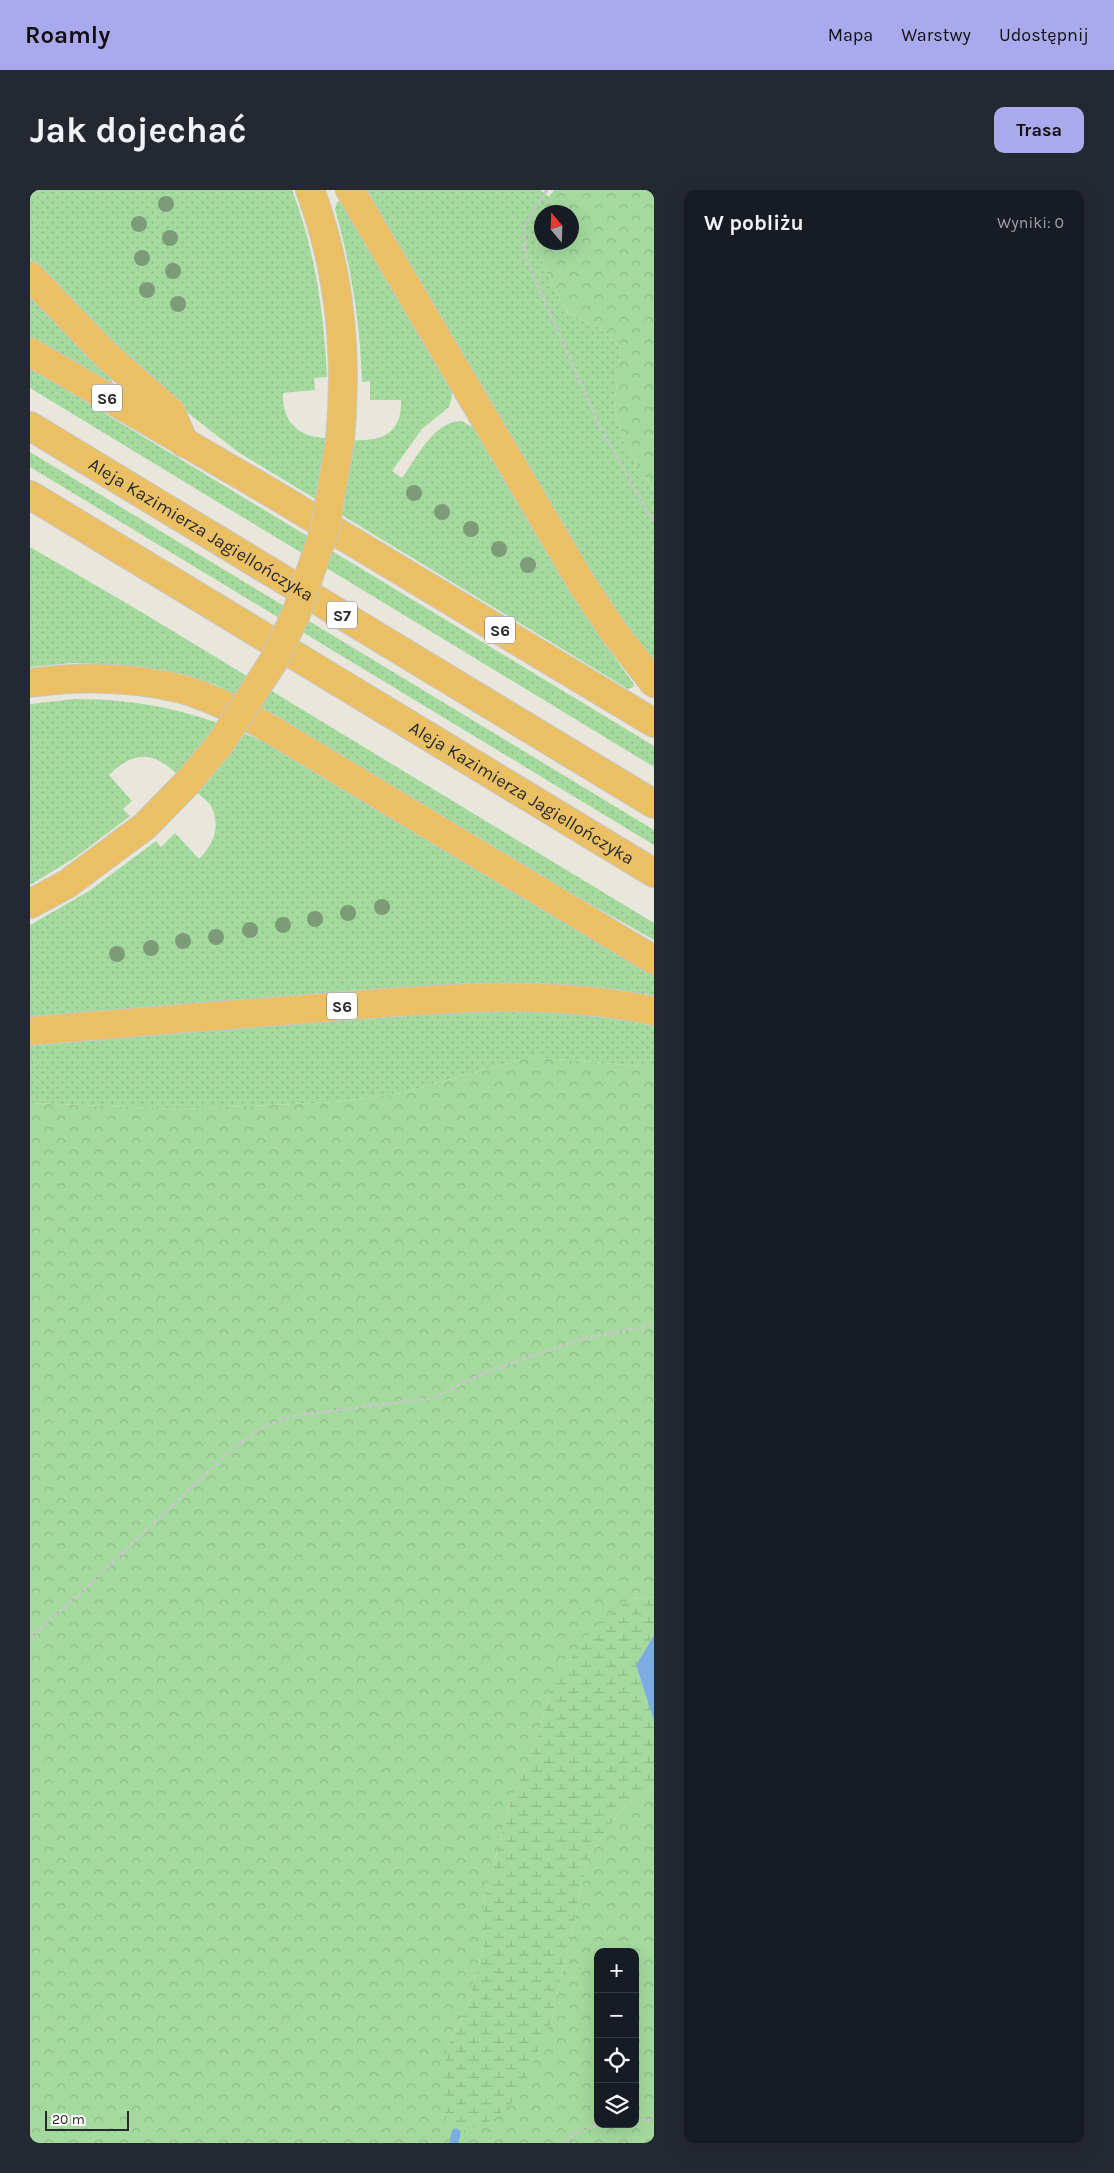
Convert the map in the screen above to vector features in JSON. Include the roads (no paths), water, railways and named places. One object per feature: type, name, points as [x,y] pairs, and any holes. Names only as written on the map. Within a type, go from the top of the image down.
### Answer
[{"type":"highway","name":"S7","points":[[30,904],[67,884],[145,826],[187,783],[220,744],[273,662],[296,614],[325,529],[340,440],[344,399],[337,290],[323,230],[310,190]]},
{"type":"highway","points":[[350,190],[582,584],[614,632],[654,683]]},
{"type":"highway","points":[[30,276],[105,354],[171,412],[184,443]]},
{"type":"highway","name":"S6","points":[[30,352],[275,495],[654,723]]},
{"type":"highway","name":"Aleja Kazimierza Jagiellończyka","points":[[30,426],[654,804]]},
{"type":"highway","name":"Aleja Kazimierza Jagiellończyka","points":[[30,495],[654,873]]},
{"type":"highway","points":[[30,516],[161,574]]},
{"type":"highway","points":[[30,683],[97,679],[142,682],[182,690],[235,709],[654,960]]},
{"type":"highway","name":"S6","points":[[30,1031],[369,1004],[523,996],[571,999],[654,1011]]},
{"type":"water","points":[[654,1635],[654,1721],[636,1665]]},
{"type":"waterway","points":[[454,2143],[456,2133]]}]
